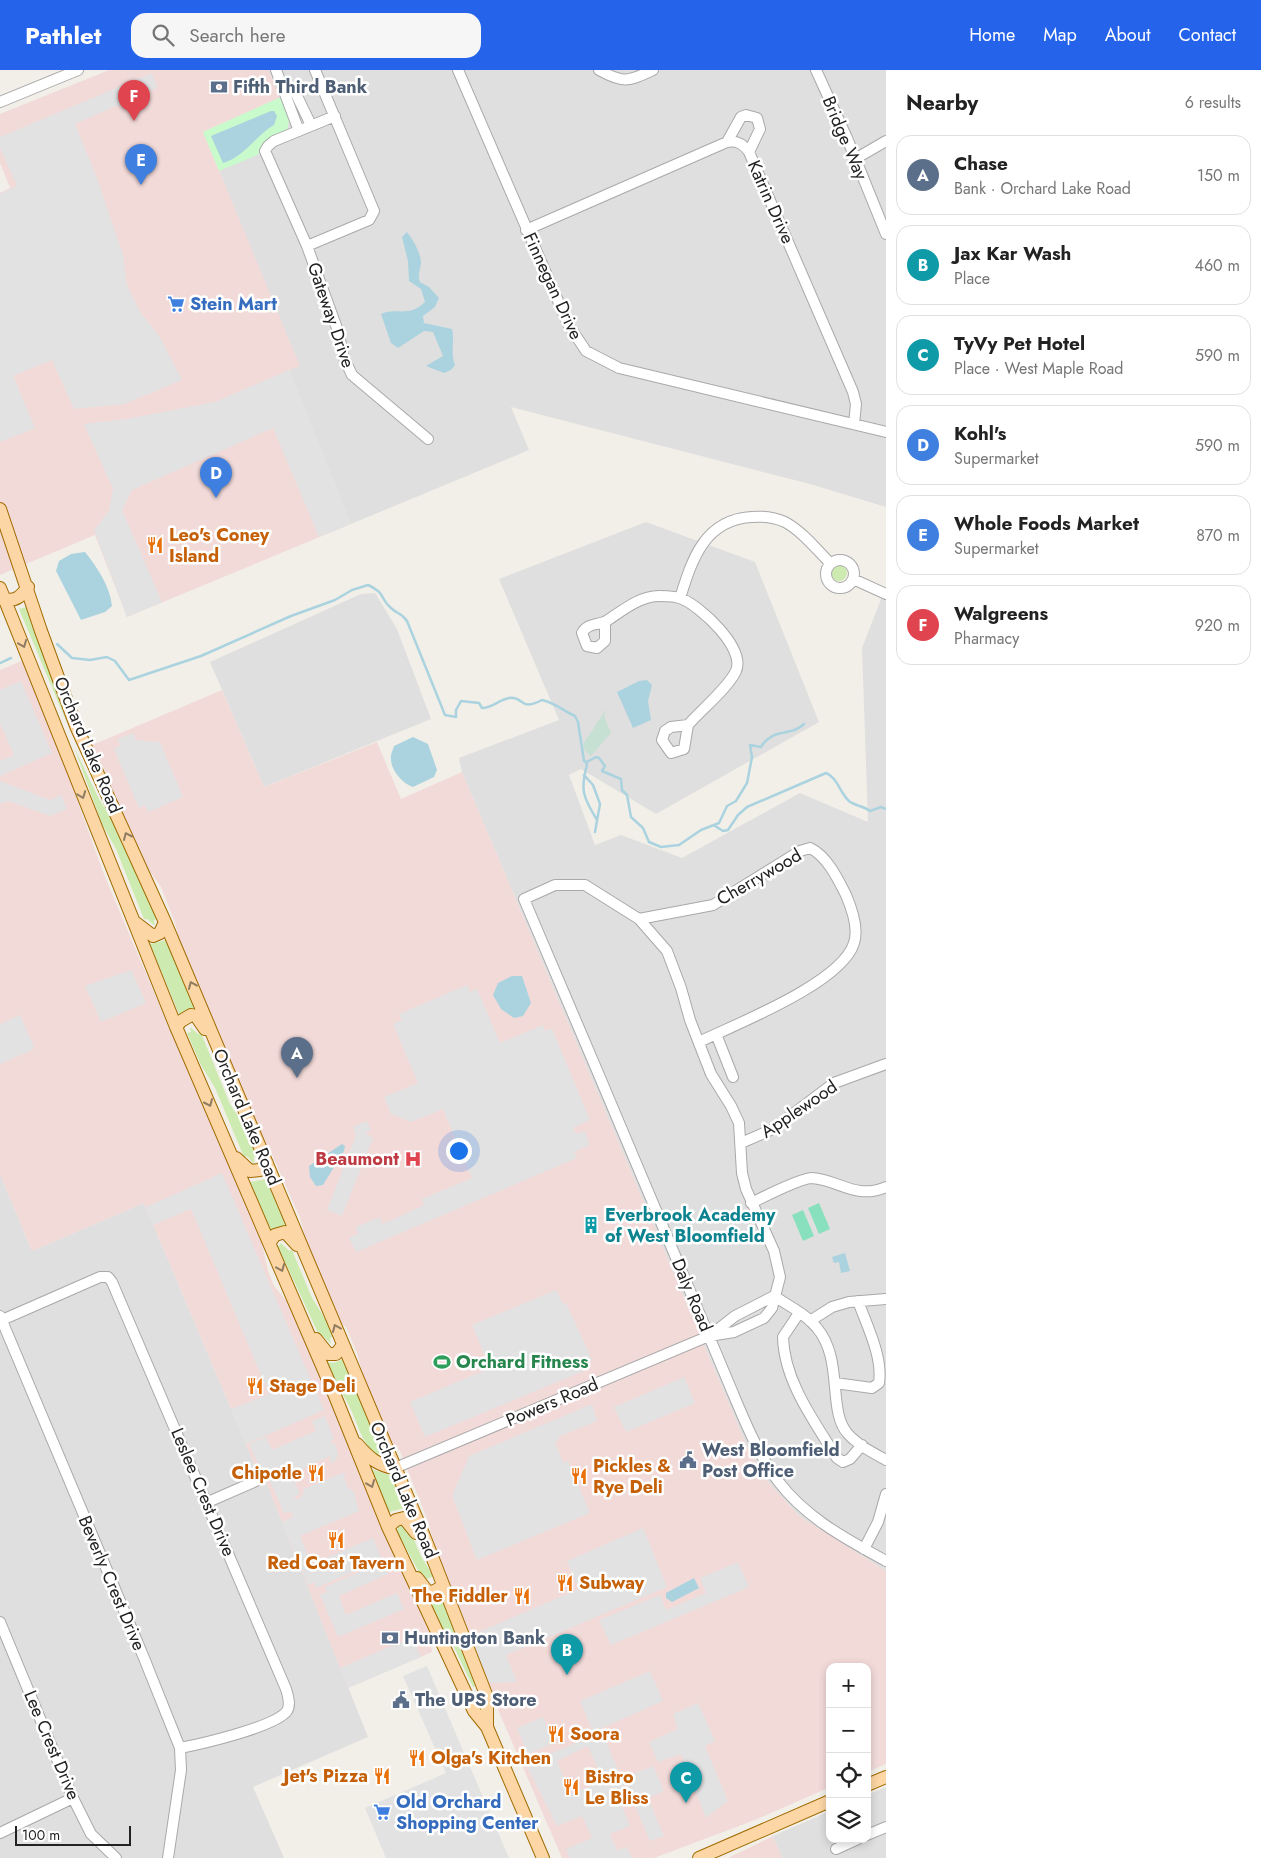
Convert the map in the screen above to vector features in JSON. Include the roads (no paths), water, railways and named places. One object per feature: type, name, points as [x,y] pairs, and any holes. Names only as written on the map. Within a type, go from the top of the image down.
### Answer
[{"type":"main road","name":"Orchard Lake Road","points":[[0,509],[41,631],[76,726],[165,922],[436,1568],[487,1697],[488,1726]]},
{"type":"main road","points":[[2,593],[9,600],[20,597],[28,588]]},
{"type":"main road","name":"Orchard Lake Road","points":[[2,593],[62,738],[97,832],[176,1027],[270,1242],[388,1527],[474,1711],[488,1726],[544,1858]]},
{"type":"main road","points":[[62,738],[68,737],[74,741],[99,774]]},
{"type":"main road","points":[[133,919],[153,936],[160,933],[165,922]]},
{"type":"main road","points":[[176,1027],[186,1017],[196,1016],[219,1050]]},
{"type":"main road","points":[[231,1152],[250,1171],[260,1170],[267,1163]]},
{"type":"main road","points":[[270,1242],[275,1235],[285,1232],[307,1260]]},
{"type":"main road","points":[[304,1323],[325,1352],[336,1354],[343,1345]]},
{"type":"main road","points":[[352,1439],[376,1462],[385,1467],[395,1468]]},
{"type":"main road","points":[[388,1527],[401,1517],[409,1520],[436,1568]]},
{"type":"main road","points":[[406,1565],[427,1591],[433,1592],[443,1586]]},
{"type":"main road","points":[[459,1680],[477,1702],[487,1697]]},
{"type":"main road","points":[[871,1783],[886,1777]]},
{"type":"main road","points":[[699,1858],[826,1803]]},
{"type":"street","points":[[0,102],[78,70]]},
{"type":"street","points":[[276,70],[299,131],[335,116]]},
{"type":"street","points":[[307,246],[370,220],[374,211],[315,70]]},
{"type":"street","name":"Finnegan Drive","points":[[458,70],[526,230],[577,342],[594,356],[619,368],[886,432]]},
{"type":"street","points":[[601,70],[619,80],[630,80],[653,70]]},
{"type":"street","name":"Bridge Way","points":[[816,70],[886,234]]},
{"type":"street","points":[[281,81],[296,94],[311,125]]},
{"type":"street","points":[[526,230],[727,142],[741,117],[753,116],[757,118],[760,129],[749,152]]},
{"type":"street","name":"Gateway Drive","points":[[299,131],[274,141],[265,151],[307,246],[338,331],[344,358],[352,375],[428,438]]},
{"type":"street","name":"Katrin Drive","points":[[727,142],[733,141],[743,144],[749,152],[853,392],[856,404],[854,424]]},
{"type":"street","points":[[855,159],[886,141]]},
{"type":"street","points":[[680,598],[697,550],[719,526],[742,518],[762,516],[783,521],[806,537],[830,563]]},
{"type":"street","points":[[839,560],[848,562],[853,570],[853,579],[843,588],[834,587],[826,576],[830,563],[839,560]]},
{"type":"street","points":[[853,579],[886,594]]},
{"type":"street","points":[[605,622],[636,602],[648,598],[657,596],[680,598],[690,603],[728,639],[733,646],[738,663],[736,671],[688,725]]},
{"type":"street","name":"Cherrywood","points":[[639,920],[713,905],[800,851],[810,848],[820,852],[845,894],[853,912],[856,928],[854,943],[847,957],[836,969],[768,1010],[699,1042]]},
{"type":"street","name":"Daly Road","points":[[639,920],[585,885],[555,885],[524,899],[756,1446],[774,1476],[792,1498],[813,1516],[886,1561]]},
{"type":"street","points":[[639,920],[667,951],[710,1074],[731,1106],[739,1123],[742,1173],[751,1203],[774,1251],[780,1277],[772,1308],[758,1321],[734,1332],[709,1336]]},
{"type":"street","points":[[716,1034],[733,1077]]},
{"type":"street","name":"Applewood","points":[[741,1143],[773,1129],[834,1083],[886,1064]]},
{"type":"street","points":[[751,1203],[810,1178],[857,1192],[868,1192],[886,1187]]},
{"type":"street","name":"Leslee Crest Drive","points":[[1,1318],[92,1280],[108,1277],[117,1291],[286,1689],[290,1701],[288,1710],[278,1718],[218,1740],[180,1748]]},
{"type":"street","points":[[709,1336],[735,1316],[774,1296]]},
{"type":"street","points":[[774,1296],[818,1328],[828,1345],[834,1367],[838,1414],[846,1432],[886,1460]]},
{"type":"street","points":[[810,1321],[832,1307],[858,1301],[886,1299]]},
{"type":"street","points":[[835,1383],[872,1388],[879,1384],[879,1370],[874,1347],[858,1301]]},
{"type":"street","points":[[751,1308],[758,1321]]},
{"type":"street","points":[[799,1313],[782,1337],[786,1360],[800,1395],[837,1458],[843,1462],[850,1459],[862,1445]]},
{"type":"street","name":"Beverly Crest Drive","points":[[1,1318],[180,1748],[181,1770],[168,1858]]},
{"type":"street","name":"Powers Road","points":[[395,1468],[709,1336]]},
{"type":"street","points":[[208,1502],[256,1481]]},
{"type":"street","points":[[864,1549],[878,1522],[886,1494]]},
{"type":"street","name":"Lee Crest Drive","points":[[0,1622],[73,1798],[91,1834],[116,1858]]},
{"type":"street","points":[[0,1833],[73,1798]]},
{"type":"street","points":[[871,1833],[886,1827]]},
{"type":"street","points":[[836,1849],[849,1843]]},
{"type":"water","points":[[274,111],[277,116],[274,125],[238,156],[223,163],[211,136]]},
{"type":"water","points":[[407,232],[419,254],[421,265],[420,282],[429,287],[439,298],[435,307],[423,316],[424,323],[452,329],[455,365],[451,370],[444,373],[426,366],[443,356],[433,332],[424,331],[398,348],[391,343],[381,314],[392,311],[414,310],[425,302],[421,289],[409,281],[408,261],[402,237]]},
{"type":"water","points":[[85,552],[106,584],[112,606],[105,612],[81,620],[56,571],[59,561],[71,554]]},
{"type":"water","points":[[647,680],[652,685],[648,701],[651,720],[633,728],[617,692],[639,681]]},
{"type":"water","points":[[413,737],[428,744],[437,770],[434,777],[413,787],[405,783],[398,776],[393,768],[391,754],[394,746]]},
{"type":"water","points":[[512,976],[522,976],[531,1003],[523,1016],[514,1018],[501,1009],[493,995],[498,983]]},
{"type":"water","points":[[342,1144],[345,1146],[344,1151],[323,1185],[316,1186],[310,1177],[309,1166]]},
{"type":"water","points":[[845,1253],[850,1271],[841,1273],[839,1262],[834,1263],[832,1257]]},
{"type":"water","points":[[694,1578],[699,1588],[672,1602],[666,1598],[666,1593]]},
{"type":"waterway","points":[[57,644],[72,658],[90,660],[107,657],[115,661],[129,680],[201,656],[291,616],[335,600],[352,590],[368,585],[378,591],[387,605],[407,621],[445,715],[456,717],[456,710],[461,701],[479,703],[482,708],[489,707],[505,699],[514,698],[526,704],[542,700],[547,701],[575,716],[578,722],[584,761],[587,762],[596,757],[599,758],[605,766],[602,771],[621,779],[622,790],[627,795],[631,817],[643,828],[649,842],[661,847],[679,845],[701,830],[719,823],[727,806],[736,801],[747,783],[752,757],[750,745],[761,747],[776,734],[799,728],[804,724]]},
{"type":"waterway","points":[[0,663],[11,658]]},
{"type":"waterway","points":[[586,762],[584,793],[597,820]]},
{"type":"waterway","points":[[715,826],[723,831],[728,830],[738,815],[747,807],[826,773],[833,778],[851,803],[870,811],[881,807],[886,809]]},
{"type":"waterway","points":[[584,775],[593,785],[600,804],[595,832]]},
{"type":"place","name":"Fifth Third Bank","points":[[219,87]]},
{"type":"place","name":"Walgreens","points":[[134,121]]},
{"type":"place","name":"Whole Foods Market","points":[[141,185]]},
{"type":"place","name":"Stein Mart","points":[[176,304]]},
{"type":"place","name":"Kohl's","points":[[216,498]]},
{"type":"place","name":"Leo's Coney Island","points":[[155,545]]},
{"type":"place","name":"Chase","points":[[297,1078]]},
{"type":"place","name":"Beaumont","points":[[413,1159]]},
{"type":"place","name":"Everbrook Academy of West Bloomfield","points":[[591,1225]]},
{"type":"place","name":"Orchard Fitness","points":[[442,1362]]},
{"type":"place","name":"Stage Deli","points":[[255,1386]]},
{"type":"place","name":"West Bloomfield Post Office","points":[[688,1460]]},
{"type":"place","name":"Chipotle","points":[[316,1473]]},
{"type":"place","name":"Pickles & Rye Deli","points":[[579,1476]]},
{"type":"place","name":"Red Coat Tavern","points":[[336,1540]]},
{"type":"place","name":"Subway","points":[[565,1583]]},
{"type":"place","name":"The Fiddler","points":[[522,1596]]},
{"type":"place","name":"Huntington Bank","points":[[390,1638]]},
{"type":"place","name":"Jax Kar Wash","points":[[567,1675]]},
{"type":"place","name":"The UPS Store","points":[[401,1700]]},
{"type":"place","name":"Soora","points":[[556,1734]]},
{"type":"place","name":"Olga's Kitchen","points":[[417,1758]]},
{"type":"place","name":"Jet's Pizza","points":[[382,1776]]},
{"type":"place","name":"Bistro Le Bliss","points":[[571,1787]]},
{"type":"place","name":"TyVy Pet Hotel","points":[[686,1803]]},
{"type":"place","name":"Old Orchard Shopping Center","points":[[382,1812]]}]
